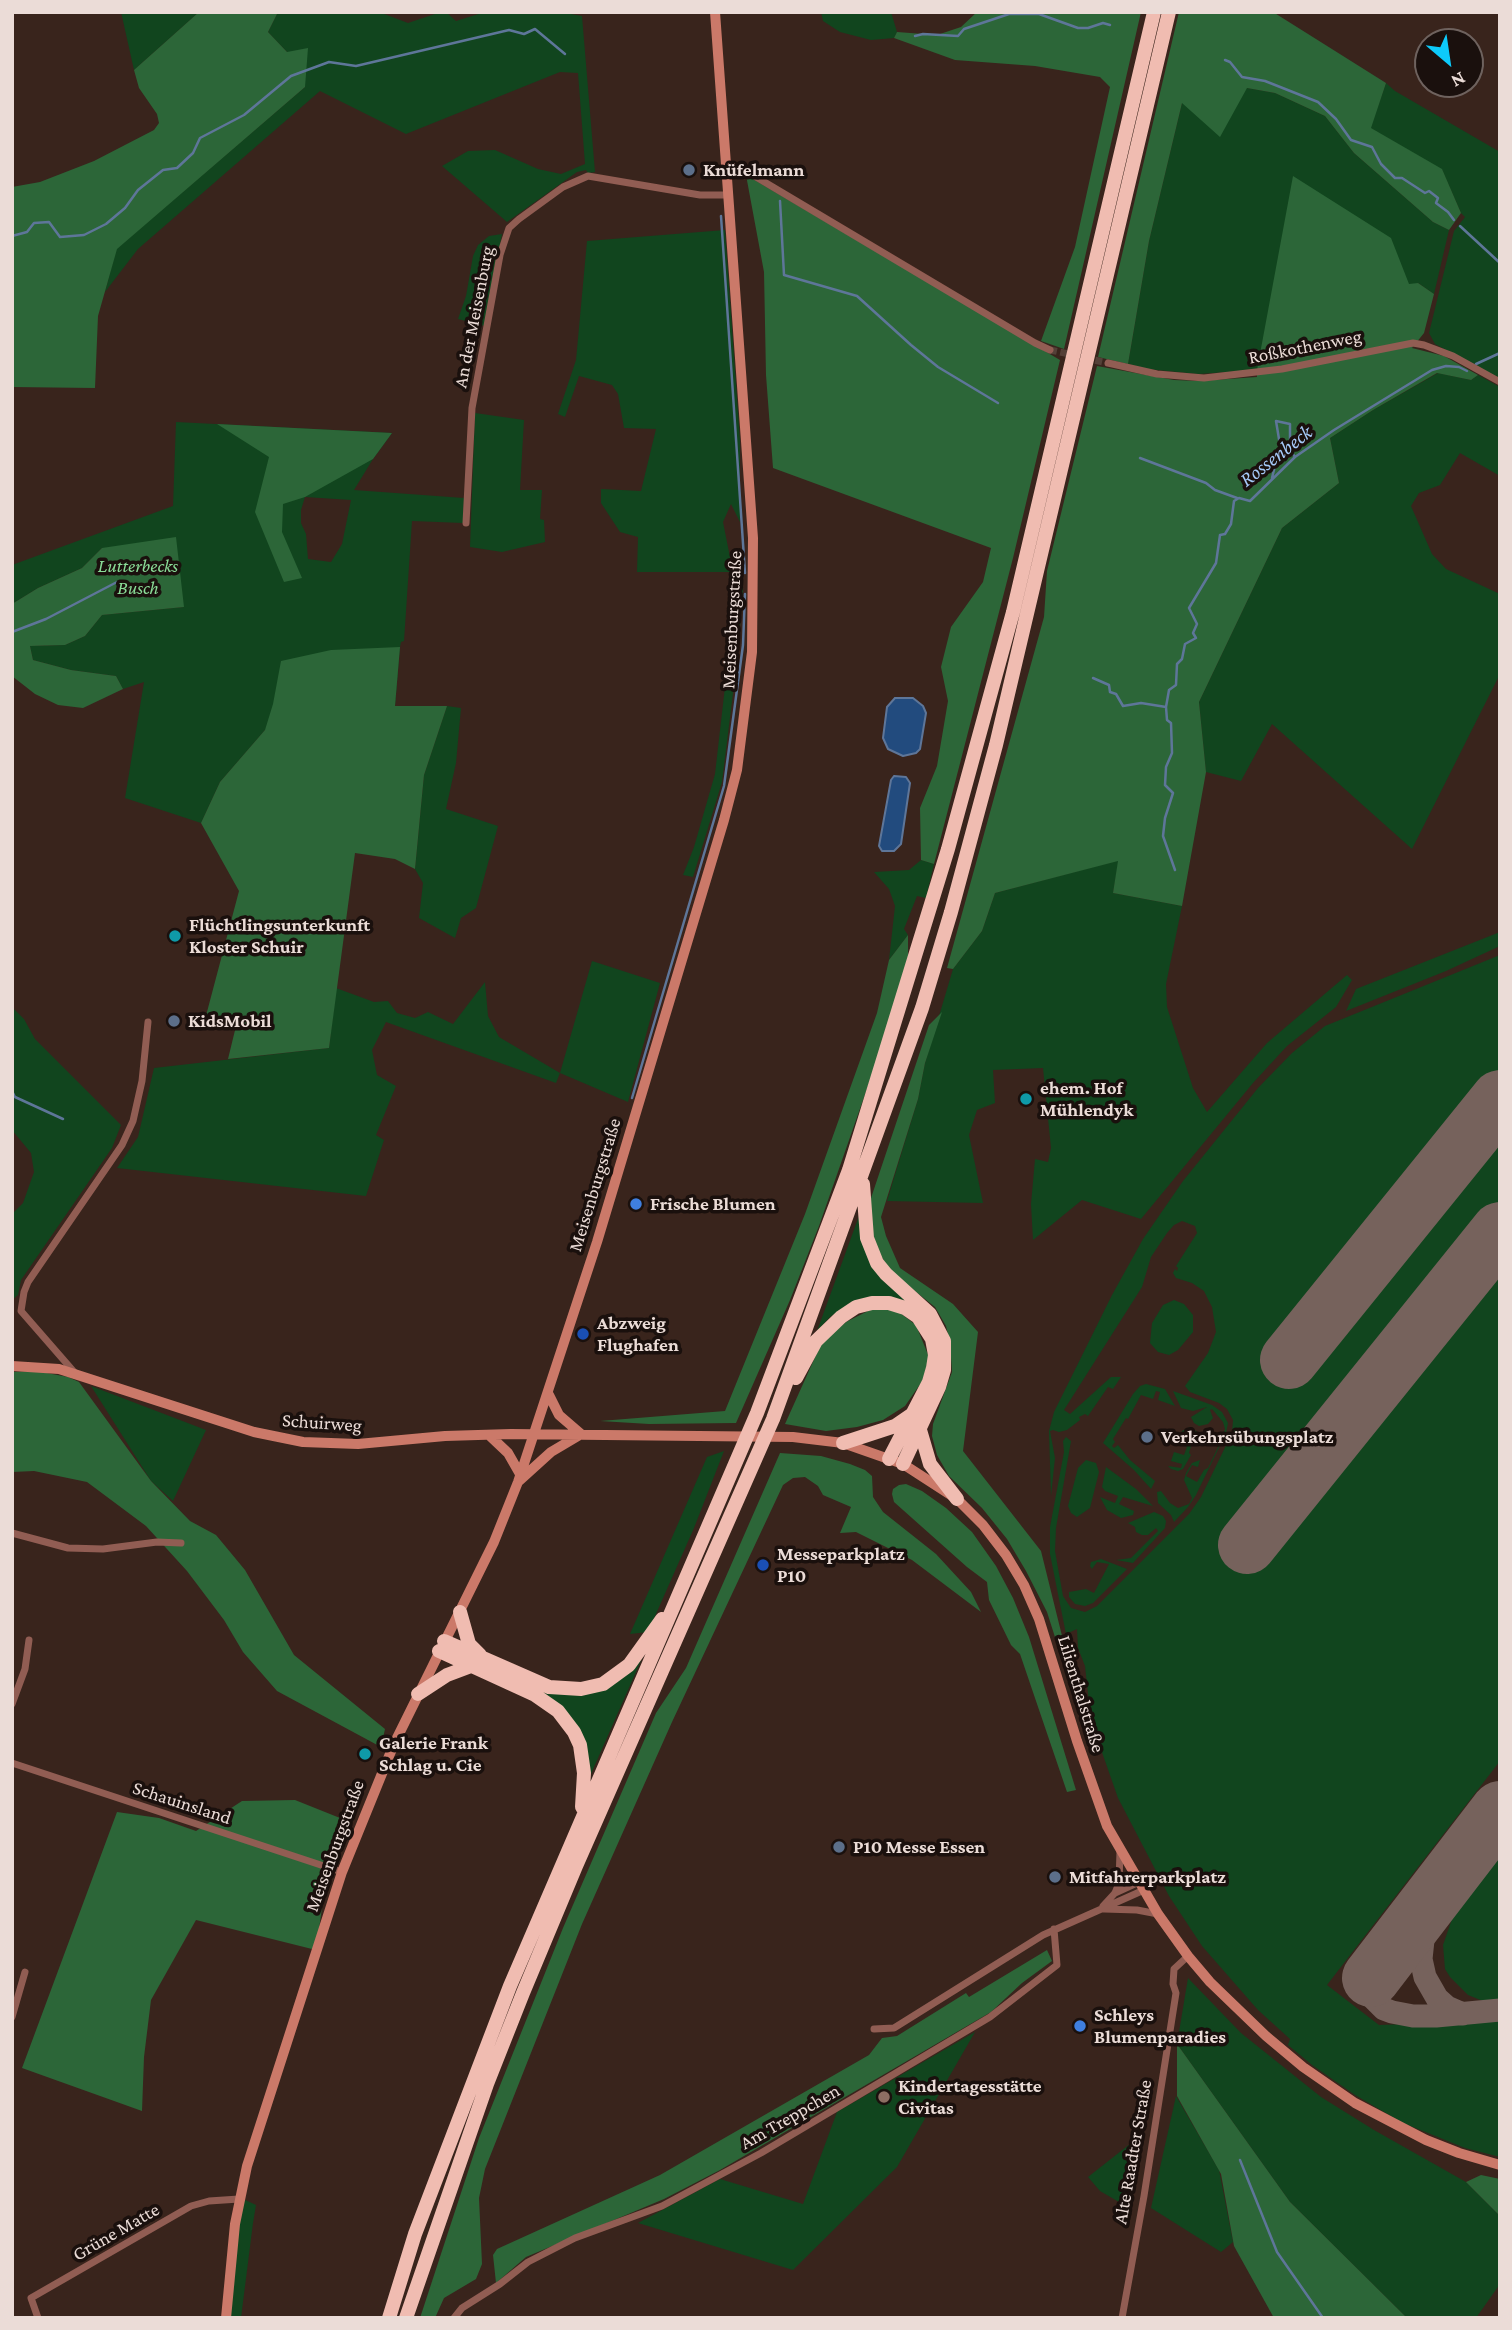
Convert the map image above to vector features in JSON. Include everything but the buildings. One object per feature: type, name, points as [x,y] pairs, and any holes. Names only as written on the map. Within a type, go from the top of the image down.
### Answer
[{"type":"highway","points":[[389,2318],[415,2234],[474,2079],[582,1816],[780,1356],[849,1170],[948,849],[1013,612],[1154,12]]},
{"type":"highway","points":[[406,2318],[483,2097],[523,1993],[576,1866],[773,1419],[922,1008],[992,758],[1169,12]]},
{"type":"highway","points":[[863,1175],[864,1224],[871,1251],[886,1274],[930,1314],[944,1341],[944,1370],[920,1430],[896,1461]]},
{"type":"highway","points":[[773,1419],[816,1341],[841,1317],[856,1307],[872,1303],[889,1303],[905,1308],[918,1317],[932,1339],[934,1355],[929,1382],[912,1414],[896,1461]]},
{"type":"highway","points":[[843,1443],[895,1426],[912,1414]]},
{"type":"highway","points":[[920,1430],[930,1464],[957,1499]]},
{"type":"highway","points":[[418,1694],[447,1675],[477,1662],[549,1687],[581,1689],[603,1684],[629,1665],[640,1653],[686,1578]]},
{"type":"highway","points":[[460,1612],[477,1662]]},
{"type":"highway","points":[[442,1646],[477,1662],[535,1695],[567,1721],[580,1745],[583,1757],[582,1816]]},
{"type":"main road","name":"Meisenburgstraße","points":[[226,2318],[239,2199],[256,2137],[342,1872],[377,1780],[494,1542],[549,1395],[737,770],[752,652],[753,550],[715,12]]},
{"type":"main road","name":"Schuirweg","points":[[12,1366],[39,1366],[75,1373],[132,1394],[286,1440],[358,1444],[533,1434]]},
{"type":"main road","points":[[489,1435],[508,1452],[519,1478],[551,1452],[581,1434],[559,1415],[549,1395]]},
{"type":"main road","name":"Lilienthalstraße","points":[[533,1434],[709,1434],[793,1437],[843,1443],[896,1461],[957,1499],[983,1525],[1006,1555],[1029,1597],[1039,1619],[1095,1796],[1120,1851],[1158,1914],[1188,1956],[1210,1982],[1266,2036],[1303,2067],[1355,2103],[1426,2140],[1500,2165]]},
{"type":"street","points":[[726,163],[751,174],[1051,350]]},
{"type":"street","name":"An der Meisenburg","points":[[466,523],[472,408],[500,255],[509,228],[563,187],[588,176],[700,195],[729,195]]},
{"type":"street","name":"Roßkothenweg","points":[[1108,363],[1157,374],[1204,378],[1282,369],[1413,343],[1453,356],[1500,382]]},
{"type":"street","name":"Schuirweg","points":[[75,1373],[21,1311],[24,1292],[28,1282],[122,1145],[133,1121],[142,1081],[148,1022]]},
{"type":"street","points":[[12,1533],[68,1548],[103,1549],[157,1542],[181,1543]]},
{"type":"street","points":[[12,1704],[25,1669],[29,1640]]},
{"type":"street","name":"Schauinsland","points":[[12,1763],[342,1872]]},
{"type":"street","points":[[1100,1909],[1115,1893],[1120,1880],[1120,1851]]},
{"type":"street","points":[[1115,1893],[1141,1886]]},
{"type":"street","points":[[874,2029],[894,2028],[1010,1954],[1141,1886]]},
{"type":"street","points":[[1100,1909],[1137,1910],[1158,1914]]},
{"type":"street","name":"Am Treppchen","points":[[454,2318],[462,2308],[528,2262],[575,2238],[662,2206],[761,2154],[990,2017],[1057,1965],[1054,1929]]},
{"type":"street","name":"Alte Raadter Straße","points":[[1122,2318],[1175,1993],[1174,1969],[1188,1956]]},
{"type":"street","points":[[12,2017],[25,1972]]},
{"type":"street","name":"Grüne Matte","points":[[38,2318],[31,2298],[191,2206],[222,2199],[239,2199]]},
{"type":"green space","points":[[121,12],[199,12],[134,70]]},
{"type":"green space","points":[[199,12],[278,12],[268,32],[287,52],[308,48],[305,87],[117,249],[98,316],[95,388],[12,387],[12,187],[40,182],[94,161],[154,130],[159,123],[157,114],[139,88],[134,70]]},
{"type":"green space","points":[[278,12],[379,12],[408,23],[441,12],[446,12],[456,21],[485,12],[560,12],[582,16],[595,172],[577,172],[507,222],[442,166],[468,151],[495,150],[538,169],[561,174],[585,164],[578,73],[560,72],[406,134],[320,91],[138,249],[105,292],[116,249],[305,87],[287,52],[268,32]]},
{"type":"green space","points":[[821,12],[891,12],[897,32],[894,38],[871,40],[840,32],[823,21]]},
{"type":"green space","points":[[977,12],[1141,12],[1064,349],[1041,341],[1075,247],[1110,87],[1100,77],[1035,66],[955,60],[894,38],[897,32],[937,35],[961,27]]},
{"type":"green space","points":[[1179,12],[1273,12],[1386,83],[1371,128],[1442,169],[1461,213],[1449,230],[1433,222],[1354,153],[1325,116],[1275,93],[1247,88],[1220,137],[1182,103],[1149,241],[1128,364],[1098,357]]},
{"type":"green space","points":[[1386,83],[1395,91],[1500,152],[1500,379],[1435,344],[1429,333],[1454,231],[1465,217],[1442,170],[1370,128]]},
{"type":"green space","points":[[1247,88],[1275,93],[1325,116],[1354,153],[1433,222],[1449,230],[1434,294],[1418,283],[1257,370],[1198,374],[1147,369],[1128,364],[1149,241],[1182,103]]},
{"type":"green space","points":[[746,175],[1060,360],[1013,558],[934,864],[921,860],[920,808],[937,766],[948,701],[941,667],[951,627],[983,582],[991,548],[773,468],[766,375],[764,272]]},
{"type":"green space","points":[[1293,176],[1391,238],[1409,284],[1418,283],[1434,294],[1424,333],[1412,348],[1444,356],[1478,375],[1471,380],[1437,373],[1330,438],[1339,483],[1282,528],[1199,702],[1206,772],[1182,906],[1113,893],[1118,861],[995,893],[982,931],[953,969],[947,968],[1044,617],[1047,571],[1097,366],[1174,380],[1257,377]]},
{"type":"green space","points":[[725,230],[740,440],[740,522],[731,504],[723,522],[733,572],[637,572],[638,537],[620,532],[601,503],[601,489],[641,491],[656,429],[624,428],[618,394],[612,385],[579,376],[565,417],[558,414],[576,360],[587,241]]},
{"type":"green space","points":[[502,234],[485,326],[458,319],[478,245],[489,236]]},
{"type":"green space","points":[[1438,373],[1471,380],[1478,375],[1500,387],[1500,476],[1460,453],[1440,485],[1419,493],[1411,506],[1432,554],[1446,569],[1500,594],[1500,674],[1412,849],[1272,724],[1241,781],[1206,772],[1199,702],[1282,528],[1339,483],[1330,438]]},
{"type":"green space","points":[[475,413],[524,420],[520,490],[542,490],[540,519],[544,520],[545,542],[502,552],[470,547]]},
{"type":"green space","points":[[176,422],[392,433],[354,490],[464,498],[463,523],[412,521],[404,641],[400,647],[395,706],[265,730],[220,782],[201,823],[125,798],[144,682],[123,689],[116,676],[71,670],[33,660],[30,646],[65,645],[85,636],[102,615],[184,607],[102,548],[82,568],[38,588],[12,604],[12,565],[173,506]],"holes":[[[305,497],[351,500],[342,544],[331,562],[308,559],[306,534],[301,523]]]},
{"type":"green space","points":[[217,424],[392,433],[373,459],[305,497],[283,504],[282,532],[302,578],[284,582],[255,512],[269,457]]},
{"type":"green space","name":"Lutterbecks Busch","points":[[176,537],[184,607],[102,615],[85,636],[65,645],[30,646],[33,660],[71,670],[116,676],[123,689],[83,708],[58,705],[35,694],[12,676],[12,604],[38,588],[82,568],[102,548]]},
{"type":"green space","points":[[733,579],[743,588],[722,782],[693,877],[683,875],[715,774],[730,643]]},
{"type":"green space","points":[[400,647],[395,706],[447,706],[424,775],[415,869],[395,859],[355,853],[329,1048],[228,1059],[237,1022],[203,1027],[239,891],[201,823],[220,782],[265,730],[281,661],[331,650]]},
{"type":"green space","points":[[447,706],[461,708],[456,763],[446,809],[498,826],[476,908],[461,918],[455,938],[419,918],[423,883],[415,869],[424,775]]},
{"type":"green space","points":[[921,860],[934,864],[926,898],[917,896],[904,929],[908,935],[889,960],[895,906],[889,889],[874,872],[909,870]]},
{"type":"green space","points":[[1119,860],[1113,893],[1182,906],[1166,984],[1167,1007],[1193,1088],[1207,1112],[1267,1043],[1347,975],[1352,980],[1336,1007],[1287,1046],[1253,1083],[1141,1219],[1082,1200],[1033,1240],[1031,1204],[1035,1159],[1048,1162],[1051,1148],[1043,1068],[993,1070],[995,1103],[977,1110],[969,1135],[983,1203],[887,1201],[953,969],[982,931],[995,893]]},
{"type":"green space","points":[[1500,932],[1500,946],[1346,1011],[1356,989]]},
{"type":"green space","points":[[908,935],[908,957],[877,1060],[819,1226],[736,1423],[649,1424],[600,1421],[725,1411],[805,1214],[877,1013],[889,960]]},
{"type":"green space","points":[[1500,955],[1500,1761],[1327,1985],[1379,2025],[1500,2021],[1500,2157],[1465,2148],[1403,2123],[1355,2095],[1288,2045],[1290,2039],[1258,2010],[1202,1946],[1169,1896],[1118,1798],[1091,1721],[1085,1666],[1078,1648],[1077,1629],[1066,1634],[1050,1554],[1050,1527],[1064,1452],[1063,1441],[1066,1437],[1071,1441],[1056,1528],[1055,1551],[1063,1596],[1071,1608],[1085,1612],[1097,1606],[1189,1514],[1201,1497],[1232,1433],[1233,1420],[1227,1409],[1219,1403],[1190,1392],[1185,1386],[1208,1353],[1216,1332],[1212,1307],[1204,1291],[1192,1283],[1176,1278],[1173,1273],[1175,1269],[1177,1271],[1176,1266],[1197,1233],[1195,1226],[1182,1221],[1167,1233],[1151,1257],[1142,1287],[1064,1410],[1070,1414],[1111,1377],[1121,1377],[1113,1389],[1108,1387],[1088,1416],[1085,1414],[1079,1417],[1080,1420],[1067,1430],[1050,1431],[1055,1458],[1051,1496],[1049,1431],[1054,1412],[1143,1239],[1183,1181],[1258,1088],[1292,1053],[1325,1026]]},
{"type":"green space","points":[[592,961],[660,983],[628,1102],[560,1073]]},
{"type":"green space","points":[[485,982],[488,1016],[499,1037],[560,1073],[556,1083],[386,1022],[372,1050],[377,1075],[396,1086],[376,1135],[384,1140],[366,1196],[117,1168],[138,1137],[154,1068],[329,1048],[336,988],[374,1002],[388,1001],[397,1013],[415,1018],[428,1012],[453,1024]]},
{"type":"green space","points":[[12,1007],[24,1019],[35,1039],[121,1125],[112,1148],[21,1280],[18,1295],[12,1300],[12,1214],[23,1203],[34,1172],[31,1153],[12,1130]]},
{"type":"green space","points":[[942,1012],[881,1217],[900,1268],[953,1304],[978,1332],[963,1451],[1041,1551],[1067,1656],[1061,1656],[1047,1612],[1007,1539],[982,1508],[949,1476],[937,1455],[932,1436],[933,1424],[952,1372],[946,1326],[935,1307],[891,1272],[874,1245],[868,1222],[871,1198],[929,1025]]},
{"type":"green space","points":[[859,1216],[862,1242],[907,1301],[846,1306],[830,1317],[817,1331]]},
{"type":"green space","points":[[1174,1300],[1184,1304],[1193,1315],[1193,1332],[1178,1350],[1169,1355],[1158,1352],[1150,1343],[1152,1323],[1163,1305]]},
{"type":"green space","points":[[872,1309],[896,1310],[916,1325],[929,1357],[923,1380],[905,1406],[883,1420],[857,1427],[826,1431],[785,1424],[821,1344],[846,1322]]},
{"type":"green space","points":[[36,1371],[68,1377],[79,1382],[151,1481],[190,1521],[216,1535],[245,1570],[294,1655],[385,1729],[381,1747],[277,1691],[243,1652],[224,1620],[187,1571],[146,1526],[87,1482],[34,1471],[12,1472],[12,1372]]},
{"type":"green space","points":[[1146,1384],[1165,1389],[1175,1406],[1158,1400],[1160,1392],[1156,1391],[1153,1399],[1141,1395],[1113,1439],[1115,1442],[1112,1446],[1114,1448],[1118,1445],[1130,1460],[1155,1481],[1151,1489],[1103,1443],[1133,1394]]},
{"type":"green space","points":[[91,1386],[206,1430],[173,1501],[151,1481]]},
{"type":"green space","points":[[1173,1391],[1212,1405],[1222,1412],[1228,1423],[1226,1433],[1196,1495],[1188,1507],[1174,1522],[1171,1515],[1158,1503],[1157,1492],[1161,1491],[1170,1503],[1178,1508],[1189,1504],[1192,1498],[1184,1480],[1186,1473],[1192,1463],[1200,1460],[1198,1467],[1192,1465],[1186,1476],[1197,1482],[1208,1468],[1225,1429],[1223,1422],[1212,1409],[1213,1418],[1208,1424],[1199,1426],[1194,1423],[1191,1417],[1207,1407],[1193,1411],[1181,1408]]},
{"type":"green space","points":[[1190,1427],[1200,1434],[1191,1446],[1191,1455],[1183,1469],[1171,1469],[1168,1466],[1181,1468],[1182,1464],[1171,1461],[1174,1452],[1184,1455],[1187,1447],[1178,1443],[1182,1431]]},
{"type":"green space","points":[[724,1451],[694,1528],[648,1632],[630,1634],[707,1457]]},
{"type":"green space","points":[[780,1453],[821,1456],[865,1470],[872,1476],[873,1497],[883,1512],[936,1554],[971,1592],[981,1612],[912,1560],[856,1532],[840,1533],[851,1507],[823,1495],[818,1486],[805,1477],[793,1478],[783,1485],[672,1722],[582,1924],[485,2169],[479,2198],[482,2264],[476,2279],[444,2298],[435,2318],[420,2318],[479,2138],[563,1928],[656,1713],[686,1668]]},
{"type":"green space","points":[[1086,1460],[1096,1463],[1099,1472],[1090,1508],[1077,1517],[1071,1513],[1068,1506],[1078,1468]]},
{"type":"green space","points":[[1106,1467],[1136,1489],[1153,1506],[1123,1497],[1119,1504],[1134,1511],[1133,1515],[1121,1518],[1107,1510],[1100,1497],[1115,1503],[1118,1496],[1102,1487]]},
{"type":"green space","points":[[906,1484],[922,1491],[946,1508],[972,1532],[996,1566],[1029,1637],[1076,1790],[1067,1792],[1020,1654],[1011,1645],[989,1600],[987,1582],[894,1502],[893,1489]]},
{"type":"green space","points":[[1154,1512],[1163,1516],[1166,1521],[1165,1528],[1133,1563],[1116,1560],[1131,1558],[1158,1531],[1156,1528],[1148,1535],[1142,1535],[1128,1523]]},
{"type":"green space","points":[[1101,1559],[1127,1569],[1093,1603],[1085,1606],[1075,1604],[1069,1597],[1069,1592],[1086,1589],[1094,1593],[1109,1564],[1097,1562],[1092,1569],[1090,1566],[1091,1562]]},
{"type":"green space","points":[[458,1652],[577,1693],[643,1656],[587,1783],[582,1734]]},
{"type":"green space","points":[[295,1800],[350,1822],[328,1866],[316,1950],[196,1920],[151,2000],[144,2057],[142,2111],[22,2068],[117,1812],[159,1818],[196,1831],[242,1801]]},
{"type":"green space","points":[[1500,1856],[1500,2001],[1483,2001],[1468,1995],[1450,1977],[1445,1969],[1443,1945],[1453,1916]]},
{"type":"green space","points":[[1047,1950],[1052,1961],[1022,1983],[991,2012],[720,2170],[664,2199],[526,2257],[496,2283],[493,2255],[497,2249],[660,2175],[869,2055],[882,2038],[897,2036],[966,1993],[969,1997]]},
{"type":"green space","points":[[1188,1978],[1241,2033],[1321,2097],[1466,2182],[1500,2216],[1500,2284],[1476,2318],[1407,2318],[1290,2202],[1177,2044]]},
{"type":"green space","points":[[975,2032],[897,2167],[793,2270],[638,2223],[720,2179],[803,2204],[837,2112]]},
{"type":"green space","points":[[1177,2044],[1290,2202],[1407,2318],[1274,2318],[1234,2246],[1221,2174],[1177,2096]]},
{"type":"green space","points":[[1176,2096],[1219,2170],[1233,2242],[1221,2252],[1151,2208]]},
{"type":"green space","points":[[1140,2136],[1131,2209],[1100,2191],[1088,2177]]},
{"type":"green space","points":[[1481,2175],[1500,2179],[1500,2216],[1466,2182]]},
{"type":"green space","points":[[241,2198],[256,2205],[241,2318],[227,2318]]},
{"type":"water","points":[[895,698],[913,698],[923,706],[926,713],[920,749],[916,753],[903,756],[888,749],[883,738],[887,707]]},
{"type":"water","points":[[894,776],[906,777],[910,783],[901,844],[894,851],[882,851],[879,846]]},
{"type":"waterway","points":[[915,36],[958,36],[964,29],[1009,14],[1039,14],[1078,28],[1103,23],[1110,25]]},
{"type":"waterway","points":[[12,236],[27,232],[34,223],[49,222],[60,237],[84,235],[106,224],[125,208],[138,190],[163,170],[177,168],[193,153],[200,138],[244,115],[291,76],[329,62],[356,66],[509,30],[524,34],[535,29],[565,54]]},
{"type":"waterway","points":[[1225,60],[1230,62],[1242,77],[1265,81],[1318,102],[1336,119],[1351,140],[1372,147],[1381,164],[1395,178],[1402,178],[1425,193],[1429,191],[1438,198],[1436,203],[1454,220]]},
{"type":"waterway","points":[[780,201],[784,275],[857,296],[938,367],[998,403]]},
{"type":"waterway","points":[[721,216],[745,573]]},
{"type":"waterway","points":[[1460,226],[1500,263]]},
{"type":"waterway","name":"Rossenbeck","points":[[1476,364],[1500,353]]},
{"type":"waterway","name":"Rossenbeck","points":[[1175,870],[1163,836],[1165,818],[1173,793],[1165,785],[1166,767],[1172,753],[1171,723],[1167,720],[1166,707],[1169,690],[1176,685],[1177,664],[1182,659],[1185,644],[1196,638],[1193,633],[1197,624],[1189,608],[1216,563],[1220,535],[1225,534],[1231,524],[1234,501],[1239,498],[1250,501],[1295,457],[1432,370],[1446,366],[1467,371]]},
{"type":"waterway","points":[[1272,478],[1280,445],[1276,421],[1290,424],[1290,450],[1295,457]]},
{"type":"waterway","points":[[1140,458],[1237,498]]},
{"type":"waterway","points":[[12,632],[46,619],[117,582]]},
{"type":"waterway","points":[[632,1098],[724,786],[743,645],[745,594]]},
{"type":"waterway","points":[[1093,678],[1109,685],[1110,692],[1116,694],[1123,706],[1141,703],[1166,707]]},
{"type":"waterway","points":[[12,1091],[15,1097],[63,1119]]},
{"type":"waterway","points":[[1240,2160],[1277,2252],[1323,2318]]},
{"type":"taxiway","points":[[1451,1874],[1436,1896],[1425,1921],[1421,1959],[1425,1977],[1437,1998],[1447,2007],[1463,2014]]},
{"type":"taxiway","points":[[1371,1978],[1369,1987],[1373,1998],[1384,2009],[1392,2012],[1436,2016],[1500,2010]]},
{"type":"runway","points":[[1289,1360],[1500,1099]]},
{"type":"runway","points":[[1247,1545],[1500,1231]]},
{"type":"runway","points":[[1371,1978],[1500,1810]]},
{"type":"tunnel","points":[[1050,350],[1074,355]]},
{"type":"tunnel","points":[[1085,358],[1108,363]]},
{"type":"place","name":"Knüfelmann","points":[[689,170]]},
{"type":"place","name":"Flüchtlingsunterkunft Kloster Schuir","points":[[175,936]]},
{"type":"place","name":"KidsMobil","points":[[174,1021]]},
{"type":"place","name":"ehem. Hof Mühlendyk","points":[[1026,1099]]},
{"type":"place","name":"Frische Blumen","points":[[636,1204]]},
{"type":"place","name":"Abzweig Flughafen","points":[[583,1334]]},
{"type":"place","name":"Verkehrsübungsplatz","points":[[1147,1437]]},
{"type":"place","name":"Messeparkplatz P10","points":[[763,1565]]},
{"type":"place","name":"Galerie Frank Schlag u. Cie","points":[[365,1754]]},
{"type":"place","name":"P10 Messe Essen","points":[[839,1847]]},
{"type":"place","name":"Mitfahrerparkplatz","points":[[1055,1877]]},
{"type":"place","name":"Schleys Blumenparadies","points":[[1080,2026]]},
{"type":"place","name":"Kindertagesstätte Civitas","points":[[884,2097]]}]
